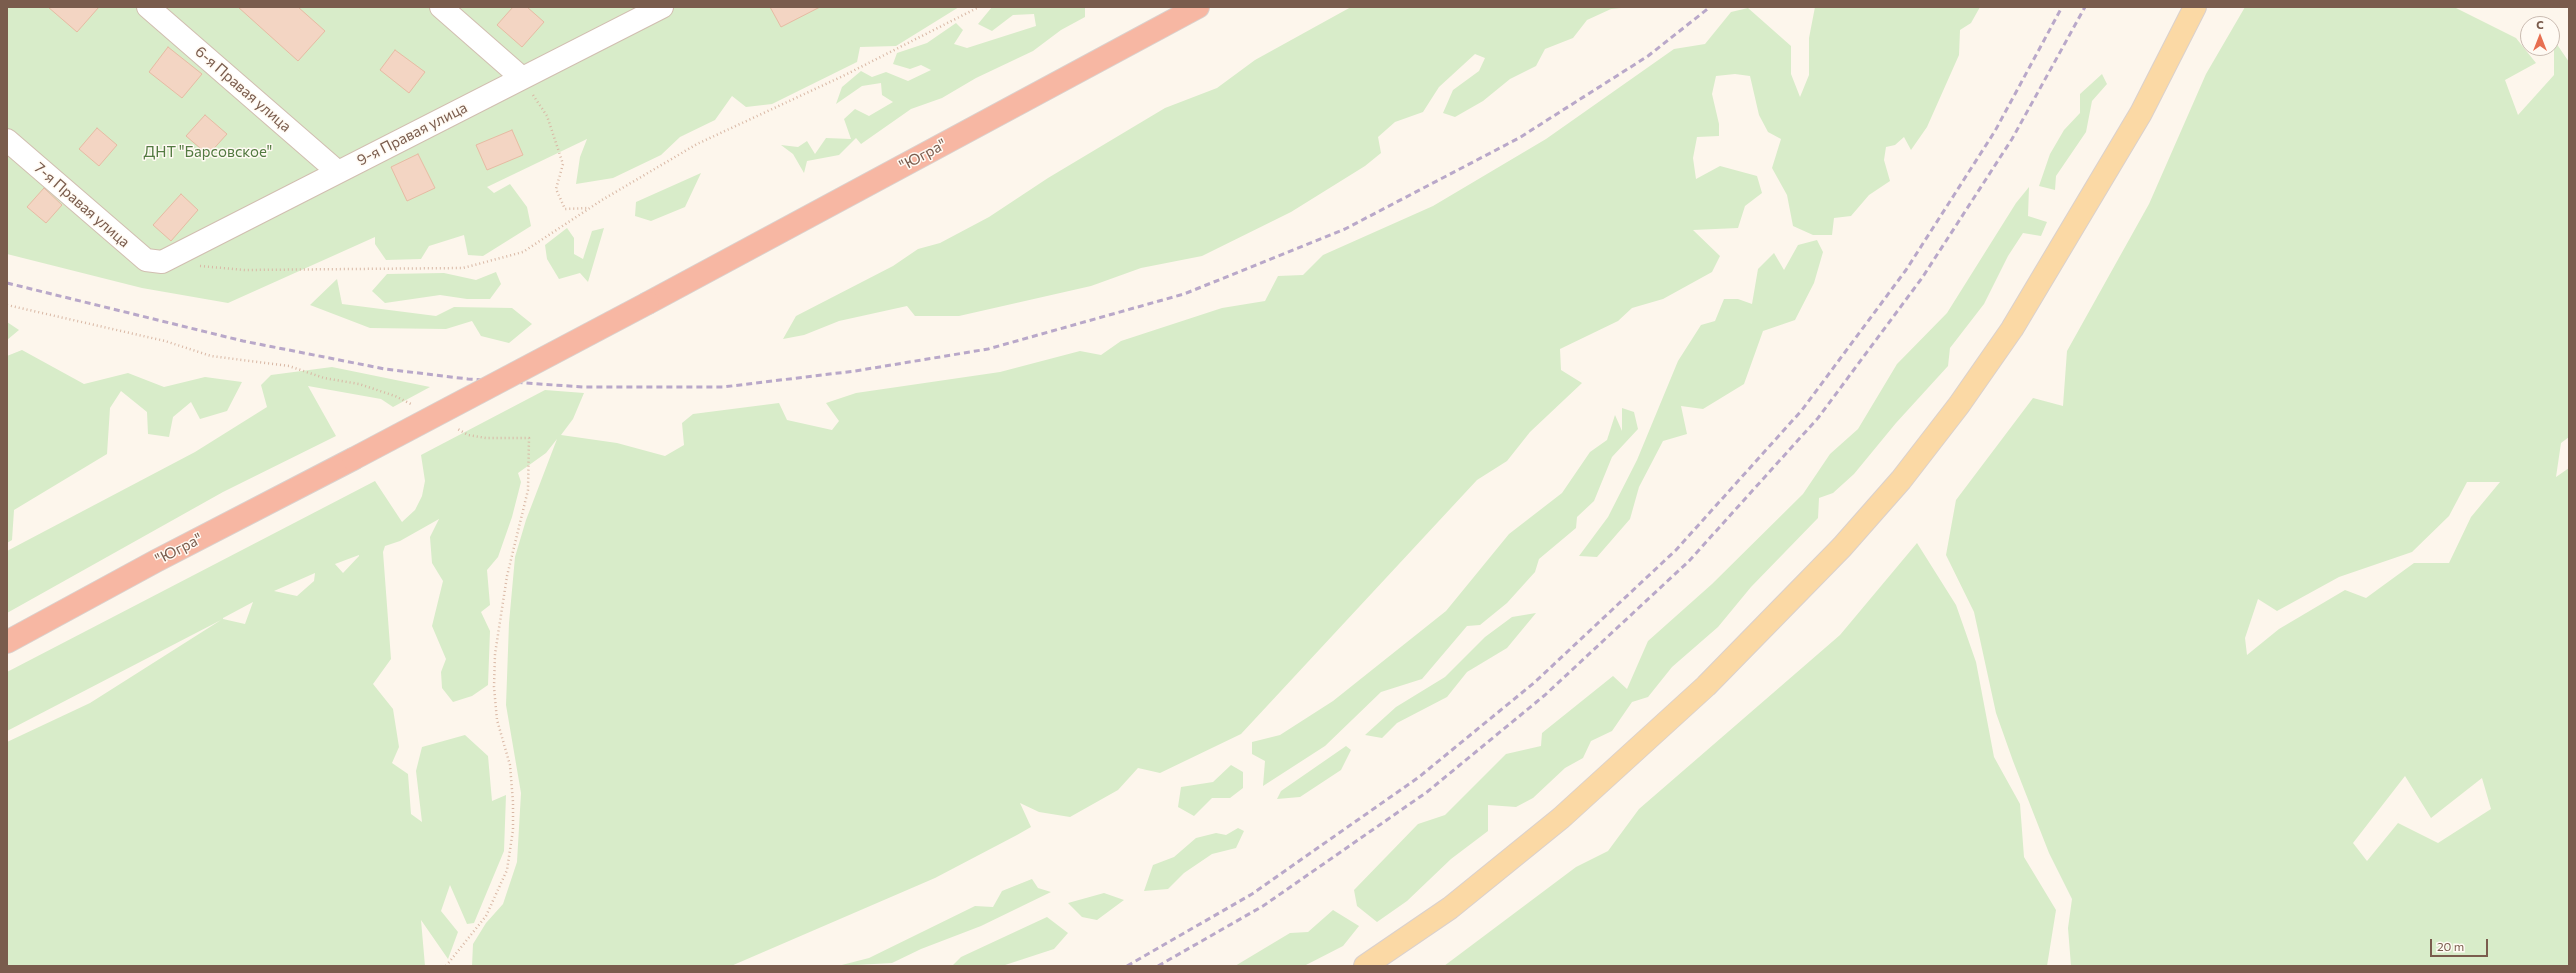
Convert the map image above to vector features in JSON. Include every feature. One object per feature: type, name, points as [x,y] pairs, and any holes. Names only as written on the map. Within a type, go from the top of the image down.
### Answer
[{"type":"highway","name":"\"Югра\"","points":[[7,642],[163,557],[353,459],[648,303],[1198,7]]},
{"type":"main road","points":[[1365,966],[1450,908],[1584,797],[1706,686],[1842,547],[1901,480],[1959,405],[2012,329],[2141,113],[2195,7]]},
{"type":"street","name":"6-я Правая улица","points":[[148,7],[338,172]]},
{"type":"street","points":[[441,7],[522,78]]},
{"type":"street","name":"9-я Правая улица","points":[[162,262],[662,7]]},
{"type":"street","name":"7-я Правая улица","points":[[7,140],[146,260],[162,262]]},
{"type":"path","points":[[162,262],[245,270],[463,268],[523,252],[591,208],[697,144],[842,76],[980,7]]},
{"type":"path","points":[[522,78],[547,116],[563,164],[556,189],[565,208],[591,208]]},
{"type":"path","points":[[7,305],[164,340],[212,356],[289,366],[324,378],[359,384],[395,396],[415,406]]},
{"type":"path","points":[[446,966],[486,916],[507,870],[513,830],[514,802],[510,765],[497,720],[494,687],[494,654],[507,576],[528,490],[529,438],[486,438],[468,435],[455,428]]},
{"type":"green space","name":"ДНТ \"Барсовское\"","points":[[7,7],[959,7],[896,46],[860,47],[857,62],[772,104],[746,107],[732,96],[715,120],[680,137],[661,155],[613,178],[576,184],[580,157],[587,139],[487,187],[494,193],[510,184],[527,207],[531,226],[483,256],[468,255],[464,235],[429,246],[421,259],[386,260],[375,244],[375,237],[228,303],[142,288],[7,254]]},
{"type":"green space","points":[[992,7],[1085,7],[1085,17],[1061,30],[1033,51],[976,78],[942,98],[911,109],[861,144],[856,138],[839,155],[807,161],[804,173],[793,154],[781,145],[798,147],[807,141],[815,154],[826,138],[851,139],[844,119],[855,109],[869,116],[893,102],[882,95],[881,83],[862,86],[836,104],[842,87],[861,71],[872,77],[886,72],[908,81],[931,70],[921,65],[910,69],[893,64],[897,53],[927,43],[956,23],[963,30],[954,44],[967,48],[1036,26],[1034,14],[1013,15],[992,31],[978,24]]},
{"type":"green space","points":[[1351,7],[1631,7],[1611,9],[1587,20],[1573,38],[1545,49],[1536,66],[1510,79],[1483,101],[1455,117],[1443,113],[1453,90],[1479,71],[1485,58],[1475,54],[1439,87],[1423,112],[1395,122],[1378,137],[1381,153],[1365,166],[1291,212],[1202,256],[1141,268],[1091,286],[959,316],[915,316],[907,306],[839,321],[804,335],[783,339],[796,316],[893,266],[918,249],[940,243],[989,217],[1048,178],[1165,108],[1217,88],[1255,60]]},
{"type":"green space","points":[[1815,7],[1980,7],[1971,23],[1960,30],[1959,55],[1927,127],[1911,150],[1904,137],[1895,145],[1886,147],[1884,160],[1890,181],[1869,195],[1851,216],[1834,218],[1832,235],[1813,235],[1793,226],[1787,195],[1772,168],[1781,139],[1768,132],[1759,115],[1750,76],[1735,74],[1716,76],[1712,94],[1719,124],[1719,136],[1697,137],[1693,158],[1696,179],[1720,166],[1757,176],[1762,193],[1745,206],[1738,228],[1693,230],[1720,256],[1712,272],[1663,299],[1632,308],[1618,321],[1560,349],[1561,370],[1582,383],[1530,432],[1507,461],[1477,480],[1241,734],[1160,773],[1138,768],[1118,790],[1070,817],[1039,812],[1020,803],[1031,827],[1017,835],[935,878],[731,966],[472,966],[473,944],[486,923],[503,904],[517,862],[521,793],[506,705],[509,623],[515,557],[526,520],[557,439],[546,453],[518,473],[521,482],[512,517],[498,557],[487,570],[490,605],[481,612],[490,631],[488,685],[472,696],[453,702],[442,688],[441,672],[446,659],[432,626],[443,581],[432,563],[430,537],[439,519],[400,541],[385,546],[383,552],[391,659],[373,684],[393,709],[399,747],[392,763],[408,774],[411,814],[422,822],[416,771],[422,747],[465,735],[488,756],[492,801],[506,795],[504,851],[474,923],[467,924],[450,885],[441,911],[458,932],[448,959],[421,920],[425,966],[7,966],[7,742],[90,703],[221,620],[7,731],[7,672],[375,481],[402,522],[415,510],[422,496],[425,481],[421,455],[545,390],[584,393],[573,419],[561,435],[617,443],[665,456],[684,445],[682,423],[693,414],[779,403],[787,420],[832,430],[839,421],[826,403],[856,393],[1000,372],[1080,351],[1101,355],[1121,341],[1222,308],[1265,301],[1278,276],[1303,275],[1323,255],[1433,206],[1546,139],[1674,49],[1705,44],[1731,12],[1748,8],[1791,46],[1791,74],[1800,97],[1809,75],[1809,38]],"holes":[[[359,555],[343,573],[335,564]],[[315,573],[314,581],[297,596],[274,591]],[[253,602],[245,624],[223,618]]]},
{"type":"green space","points":[[2245,7],[2454,7],[2516,38],[2520,43],[2520,56],[2530,56],[2536,63],[2505,80],[2518,115],[2554,75],[2554,56],[2560,56],[2560,49],[2569,62],[2569,437],[2561,443],[2556,477],[2569,468],[2569,966],[2071,966],[2068,928],[2072,899],[2049,853],[2013,761],[1996,713],[1974,612],[1946,555],[1956,500],[2033,398],[2063,406],[2067,351],[2149,204],[2206,74]],"holes":[[[2467,482],[2500,482],[2471,517],[2449,563],[2414,563],[2366,598],[2345,590],[2279,629],[2247,655],[2245,638],[2258,599],[2277,611],[2339,577],[2412,552],[2449,516]],[[2405,776],[2431,818],[2482,778],[2491,809],[2438,843],[2398,823],[2367,861],[2353,843]]]},
{"type":"green space","points":[[2102,74],[2107,84],[2092,101],[2086,132],[2056,176],[2055,190],[2039,186],[2050,154],[2064,130],[2080,113],[2080,94]]},
{"type":"green space","points":[[701,173],[685,207],[651,221],[635,216],[636,202]]},
{"type":"green space","points":[[2029,187],[2028,216],[2047,222],[2041,236],[2023,233],[2008,256],[1984,304],[1950,348],[1948,366],[1896,423],[1854,474],[1833,493],[1819,498],[1818,518],[1751,587],[1718,627],[1672,667],[1648,697],[1632,702],[1612,731],[1591,741],[1583,758],[1565,768],[1533,798],[1516,807],[1488,805],[1488,831],[1451,859],[1407,901],[1377,922],[1357,906],[1354,890],[1418,824],[1445,815],[1506,754],[1541,746],[1542,733],[1613,676],[1627,689],[1648,641],[1712,584],[1803,494],[1830,454],[1858,429],[1897,364],[1947,313],[2016,203]]},
{"type":"green space","points":[[567,228],[574,238],[574,254],[583,259],[592,231],[604,228],[588,282],[580,273],[559,279],[547,259],[545,245]]},
{"type":"green space","points":[[1817,240],[1823,252],[1814,283],[1795,320],[1763,331],[1744,384],[1703,409],[1681,406],[1687,434],[1663,441],[1639,487],[1630,519],[1597,557],[1579,556],[1608,517],[1637,460],[1678,361],[1701,325],[1715,321],[1724,299],[1738,299],[1752,304],[1758,269],[1774,253],[1784,270],[1798,245]]},
{"type":"green space","points":[[496,272],[501,284],[490,299],[467,299],[440,295],[385,303],[372,291],[387,274],[444,273],[476,280]]},
{"type":"green space","points":[[337,279],[342,304],[436,316],[454,307],[512,308],[532,324],[509,343],[481,336],[472,321],[446,329],[370,328],[310,305]]},
{"type":"green space","points":[[7,322],[19,330],[7,340]]},
{"type":"green space","points":[[22,350],[84,384],[128,373],[164,387],[205,377],[242,382],[227,411],[200,419],[191,402],[173,417],[169,437],[148,434],[147,412],[121,391],[110,408],[107,454],[14,510],[12,540],[7,543],[7,356]]},
{"type":"green space","points":[[332,367],[430,387],[393,407],[381,399],[308,386],[336,436],[223,492],[7,613],[7,551],[195,452],[267,407],[261,385],[271,375]]},
{"type":"green space","points":[[1622,408],[1634,412],[1638,429],[1612,457],[1594,501],[1577,517],[1576,528],[1539,559],[1535,572],[1507,603],[1480,625],[1467,626],[1422,679],[1381,692],[1325,746],[1263,786],[1265,761],[1252,754],[1252,742],[1280,735],[1333,701],[1446,611],[1509,534],[1562,493],[1590,452],[1607,440],[1615,415],[1622,431]]},
{"type":"green space","points":[[1917,543],[1956,605],[1976,662],[1994,757],[2020,804],[2024,857],[2056,910],[2047,966],[1444,966],[1576,867],[1608,851],[1639,809],[1840,635]]},
{"type":"green space","points":[[1536,613],[1507,648],[1467,672],[1447,697],[1397,723],[1382,738],[1365,735],[1396,707],[1445,677],[1485,637],[1512,617]]},
{"type":"green space","points":[[1346,746],[1351,750],[1341,770],[1300,797],[1277,799],[1281,791]]},
{"type":"green space","points":[[1231,765],[1243,772],[1243,788],[1230,798],[1212,798],[1194,816],[1178,807],[1181,787],[1213,782]]},
{"type":"green space","points":[[1238,828],[1244,831],[1236,848],[1212,854],[1184,873],[1168,889],[1144,891],[1153,865],[1174,857],[1196,838],[1216,833],[1226,835]]},
{"type":"green space","points":[[1032,879],[1038,888],[1051,892],[981,926],[921,949],[892,963],[838,966],[869,958],[975,906],[993,907],[1002,891]]},
{"type":"green space","points":[[1104,893],[1124,900],[1097,920],[1082,917],[1068,903]]},
{"type":"green space","points":[[1333,910],[1359,926],[1343,946],[1304,966],[1235,966],[1290,933],[1308,932]]},
{"type":"green space","points":[[1047,917],[1068,933],[1054,949],[1002,966],[952,966],[961,957]]},
{"type":"building","points":[[48,7],[99,7],[77,32]]},
{"type":"building","points":[[238,7],[298,7],[325,31],[298,61]]},
{"type":"building","points":[[513,7],[527,7],[544,22],[522,47],[497,25]]},
{"type":"building","points":[[770,7],[820,7],[781,27]]},
{"type":"building","points":[[168,47],[202,74],[182,98],[149,72]]},
{"type":"building","points":[[395,50],[425,72],[409,93],[380,70]]},
{"type":"building","points":[[205,115],[227,134],[208,155],[186,136]]},
{"type":"building","points":[[97,128],[117,145],[99,166],[79,149]]},
{"type":"building","points":[[512,130],[523,155],[487,170],[476,145]]},
{"type":"building","points":[[418,154],[435,188],[407,201],[391,167]]},
{"type":"building","points":[[44,188],[62,205],[46,223],[27,207]]},
{"type":"building","points":[[181,194],[198,210],[171,241],[153,225]]},
{"type":"railway","points":[[7,283],[243,341],[385,369],[468,379],[583,387],[723,387],[855,371],[988,349],[1184,294],[1345,229],[1519,138],[1648,56],[1710,7]]},
{"type":"railway","points":[[1127,966],[1252,894],[1419,777],[1535,682],[1676,550],[1802,410],[1906,270],[1995,131],[2062,7]]},
{"type":"railway","points":[[1158,966],[1263,906],[1427,792],[1545,695],[1689,561],[1818,418],[1922,278],[2012,139],[2085,7]]}]
